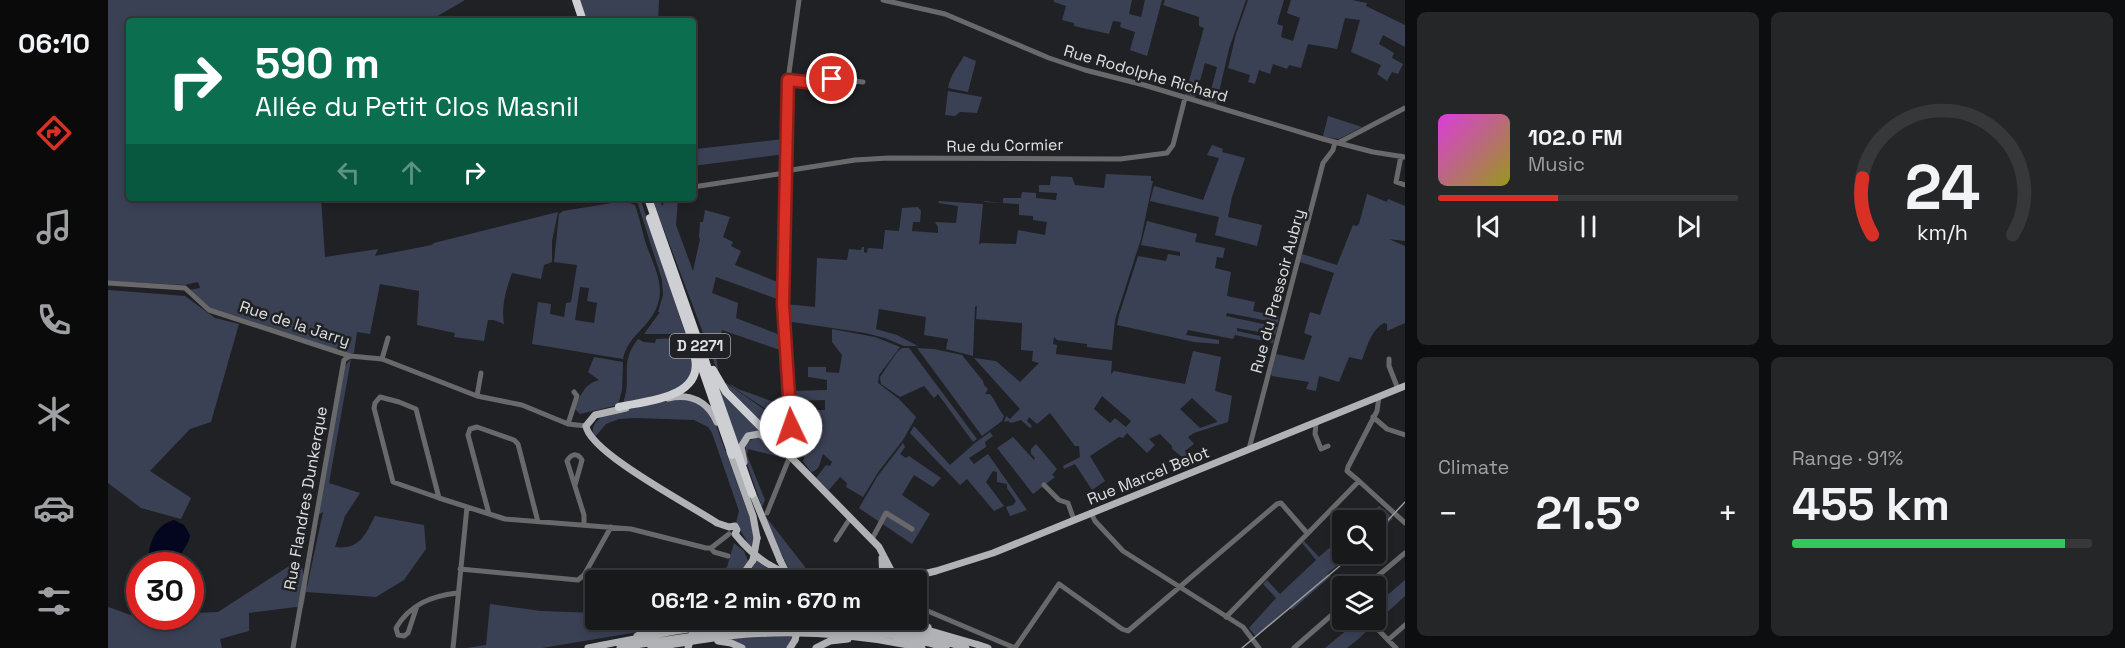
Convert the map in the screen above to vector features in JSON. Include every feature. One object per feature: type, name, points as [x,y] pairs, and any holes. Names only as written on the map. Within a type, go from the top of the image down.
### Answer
[{"type":"highway","points":[[576,0],[582,18]]},
{"type":"highway","name":"D 2271","points":[[644,201],[732,455]]},
{"type":"highway","name":"D 2271","points":[[649,201],[752,494]]},
{"type":"highway","points":[[691,318],[716,377],[726,392],[781,447]]},
{"type":"highway","points":[[619,407],[674,394],[691,383],[696,363],[688,328]]},
{"type":"main road","name":"Rue Marcel Belot","points":[[927,573],[982,556],[1401,388]]},
{"type":"main road","points":[[586,426],[595,415],[673,396],[689,397],[702,401],[714,414],[732,455]]},
{"type":"main road","points":[[619,407],[594,414],[586,421],[591,438],[640,477],[731,532],[772,568],[778,570]]},
{"type":"main road","points":[[752,494],[742,457],[743,443],[748,436],[759,434],[781,447],[851,517],[879,547],[891,570]]},
{"type":"main road","name":"D 2271","points":[[732,455],[753,516],[757,538],[753,560],[746,570]]},
{"type":"main road","name":"D 2271","points":[[752,494],[785,570]]},
{"type":"main road","points":[[879,547],[883,559],[883,570]]},
{"type":"main road","points":[[588,648],[726,625],[794,621],[862,626],[913,633],[966,648]]},
{"type":"main road","points":[[927,626],[988,648]]},
{"type":"main road","points":[[620,648],[715,632],[790,627],[873,633],[946,648]]},
{"type":"main road","points":[[605,645],[642,635],[651,630]]},
{"type":"main road","points":[[688,648],[695,630]]},
{"type":"main road","points":[[791,648],[798,630]]},
{"type":"main road","points":[[924,630],[979,645]]},
{"type":"main road","points":[[663,648],[729,636],[816,634],[922,648]]},
{"type":"main road","points":[[816,648],[830,641],[843,639],[887,642]]},
{"type":"main road","points":[[700,641],[721,641],[742,648]]},
{"type":"main road","points":[[651,648],[677,645]]},
{"type":"street","points":[[781,447],[789,442],[791,436],[783,322],[785,172],[788,80],[799,0]]},
{"type":"street","name":"Rue Rodolphe Richard","points":[[883,0],[945,14],[1060,62],[1337,143],[1403,156]]},
{"type":"street","points":[[788,80],[824,84],[832,79],[862,82]]},
{"type":"street","name":"Rue du Cormier","points":[[785,172],[855,160],[1120,159],[1167,153],[1173,145],[1185,98]]},
{"type":"street","points":[[1337,143],[1405,108]]},
{"type":"street","name":"Rue du Pressoir Aubry","points":[[1249,449],[1323,163],[1337,143]]},
{"type":"street","points":[[1403,156],[1396,182],[1405,185]]},
{"type":"street","points":[[696,187],[785,172]]},
{"type":"street","name":"Rue de la Jarry","points":[[108,283],[185,288],[209,310],[350,356],[382,359],[477,396],[522,405],[568,424],[586,426]]},
{"type":"street","points":[[382,359],[388,338]]},
{"type":"street","name":"Rue Flandres Dunkerque","points":[[293,648],[342,365],[344,360],[350,356]]},
{"type":"street","points":[[1389,359],[1389,366],[1401,388]]},
{"type":"street","points":[[477,396],[481,373]]},
{"type":"street","points":[[568,424],[577,396],[574,392]]},
{"type":"street","points":[[439,498],[416,409],[380,397],[374,408],[393,482],[399,486],[505,519],[631,529],[711,548],[714,552],[728,556]]},
{"type":"street","points":[[1375,398],[1375,414],[1347,471],[1405,523]]},
{"type":"street","points":[[1375,414],[1387,429],[1405,435]]},
{"type":"street","points":[[1316,423],[1315,434],[1321,449],[1328,446]]},
{"type":"street","points":[[489,514],[468,435],[470,429],[477,427],[518,444],[538,522]]},
{"type":"street","points":[[575,485],[582,460],[580,456],[574,454],[567,461],[584,515],[584,525]]},
{"type":"street","points":[[767,513],[790,456]]},
{"type":"street","points":[[1226,617],[1359,481]]},
{"type":"street","points":[[1044,484],[1059,501],[1068,504],[1074,520]]},
{"type":"street","points":[[927,611],[1015,648],[1059,584],[1128,631],[1178,586],[1277,504],[1281,503],[1307,533]]},
{"type":"street","points":[[453,648],[467,507]]},
{"type":"street","points":[[1400,518],[1405,512]]},
{"type":"street","points":[[872,539],[886,513],[912,529]]},
{"type":"street","points":[[1091,513],[1095,521],[1123,551],[1243,627],[1259,648]]},
{"type":"street","points":[[836,540],[851,517]]},
{"type":"street","points":[[460,569],[578,580],[584,574],[611,527]]},
{"type":"street","points":[[711,548],[731,532]]},
{"type":"street","points":[[1378,576],[1405,553]]},
{"type":"street","points":[[417,606],[408,633],[404,636],[398,635],[396,628],[402,617],[426,599],[457,593]]},
{"type":"street","points":[[1294,648],[1332,615]]},
{"type":"street","points":[[1388,640],[1405,625]]},
{"type":"street","points":[[1379,630],[1396,648]]},
{"type":"shaded area","points":[[108,0],[465,0],[434,18],[126,18],[126,201],[321,201],[325,257],[378,249],[375,256],[432,245],[558,212],[552,241],[552,262],[544,265],[541,279],[512,273],[505,298],[504,324],[488,320],[484,341],[454,337],[455,333],[417,325],[419,291],[380,284],[370,334],[357,332],[354,353],[349,354],[210,309],[190,290],[200,288],[198,282],[184,285],[108,281]]},
{"type":"shaded area","points":[[580,0],[659,0],[658,18],[586,18]]},
{"type":"shaded area","points":[[1054,0],[1132,0],[1129,14],[1141,17],[1145,0],[1162,0],[1147,56],[1130,50],[1135,32],[1120,27],[1121,22],[1113,21],[1109,34],[1074,26],[1074,23],[1062,20],[1066,6]]},
{"type":"shaded area","points":[[1165,0],[1246,0],[1229,49],[1216,105],[1208,102],[1217,67],[1205,63],[1195,98],[1185,95],[1204,28],[1199,26],[1199,17],[1163,5]]},
{"type":"shaded area","points":[[1248,0],[1284,0],[1277,24],[1283,26],[1281,37],[1293,41],[1300,18],[1287,13],[1291,0],[1352,0],[1367,3],[1366,6],[1405,25],[1405,47],[1383,35],[1379,44],[1394,53],[1392,58],[1403,64],[1398,74],[1392,72],[1387,81],[1377,74],[1381,65],[1351,52],[1360,20],[1345,18],[1337,49],[1308,44],[1301,68],[1289,65],[1287,69],[1273,64],[1270,74],[1259,70],[1255,84],[1248,82],[1250,75],[1228,68],[1236,34]]},
{"type":"shaded area","points":[[964,56],[976,61],[968,92],[948,88],[952,75]]},
{"type":"shaded area","points":[[948,91],[982,97],[977,113],[960,112],[955,116],[945,115]]},
{"type":"shaded area","points":[[1328,116],[1362,127],[1339,139],[1324,137]]},
{"type":"shaded area","points":[[784,139],[784,154],[696,166],[696,149]]},
{"type":"shaded area","points":[[1212,145],[1223,149],[1222,152],[1245,158],[1228,217],[1262,225],[1257,246],[1215,235],[1219,217],[1150,201],[1154,186],[1203,200],[1219,158],[1207,155]]},
{"type":"shaded area","points":[[1106,174],[1151,176],[1151,181],[1153,181],[1141,239],[1115,320],[1112,350],[1087,347],[1087,344],[1057,340],[1054,337],[1053,344],[1057,345],[1056,354],[1112,361],[1111,374],[1114,371],[1185,384],[1193,351],[1221,357],[1215,391],[1232,396],[1228,422],[1188,437],[1194,444],[1185,451],[1194,463],[1191,464],[1172,449],[1172,446],[1160,434],[1149,439],[1155,445],[1147,453],[1127,433],[1123,438],[1119,437],[1090,456],[1105,481],[1092,490],[1075,464],[1064,469],[1063,466],[1080,457],[1079,446],[1075,446],[1050,413],[1037,424],[1029,417],[1027,421],[1032,426],[1030,428],[1021,420],[1011,423],[1004,422],[1006,416],[1010,419],[1020,409],[974,358],[996,361],[1020,382],[1039,363],[1032,361],[1033,351],[1021,350],[1022,323],[976,319],[977,306],[975,307],[973,356],[946,349],[948,339],[924,335],[926,317],[879,309],[876,329],[897,335],[918,346],[904,346],[865,333],[786,321],[785,304],[815,307],[817,258],[847,260],[849,249],[861,250],[864,247],[864,252],[867,253],[868,248],[883,249],[885,230],[899,231],[902,208],[918,207],[921,211],[920,222],[913,222],[912,231],[938,233],[935,222],[956,223],[958,206],[938,203],[939,201],[983,204],[979,245],[981,243],[1016,244],[1018,230],[1045,235],[1047,222],[1033,220],[1033,216],[1019,215],[1019,204],[985,202],[984,201],[1003,203],[1003,198],[1021,198],[1022,192],[1036,193],[1036,198],[1056,200],[1057,193],[1039,192],[1039,185],[1050,185],[1051,176],[1072,177],[1075,185],[1104,188]],"holes":[[[1102,396],[1131,421],[1126,427],[1115,418],[1110,423],[1094,409]],[[1192,398],[1217,421],[1217,422],[1200,428],[1180,409]]]},
{"type":"shaded area","points":[[1367,194],[1405,206],[1405,241],[1389,239],[1405,246],[1405,323],[1387,331],[1387,324],[1380,326],[1370,339],[1362,360],[1349,357],[1339,382],[1319,376],[1316,391],[1306,389],[1309,382],[1272,376],[1276,354],[1304,360],[1312,336],[1304,333],[1310,312],[1320,315],[1334,273],[1300,262],[1302,254],[1337,265],[1353,225],[1359,224]]},
{"type":"shaded area","points":[[624,201],[635,205],[657,274],[660,291],[656,309],[629,344],[623,359],[532,344],[538,302],[551,304],[550,314],[564,317],[566,303],[571,302],[577,265],[554,262],[559,214],[563,211]],"holes":[[[580,287],[589,288],[587,301],[597,303],[594,323],[575,320]]]},
{"type":"shaded area","points":[[637,201],[641,201],[693,360],[692,375],[676,391],[626,404],[623,403],[627,385],[627,363],[638,339],[655,343],[656,339],[678,338],[678,334],[644,334],[660,312],[658,312],[663,295],[662,280]]},
{"type":"shaded area","points":[[653,201],[660,201],[662,206],[665,201],[678,201],[676,225],[693,271],[700,239],[700,222],[703,222],[705,210],[730,217],[723,237],[733,242],[731,246],[741,251],[735,265],[780,283],[780,300],[716,277],[712,293],[738,303],[736,318],[780,335],[780,350],[722,330],[716,357],[719,375]]},
{"type":"shaded area","points":[[1147,221],[1197,234],[1195,242],[1225,248],[1223,258],[1217,257],[1215,268],[1231,272],[1227,296],[1255,302],[1253,311],[1279,316],[1278,323],[1227,313],[1226,316],[1277,327],[1275,335],[1237,328],[1237,331],[1274,339],[1273,343],[1235,335],[1233,339],[1188,330],[1186,335],[1219,340],[1219,344],[1194,342],[1117,325],[1138,256],[1166,261],[1168,254],[1180,256],[1180,252],[1141,245]]},
{"type":"shaded area","points":[[108,290],[185,296],[215,318],[239,324],[211,422],[190,429],[150,471],[191,498],[181,519],[141,508],[108,483]]},
{"type":"shaded area","points":[[832,329],[875,337],[900,347],[879,375],[878,383],[899,399],[916,417],[903,440],[879,471],[863,497],[846,487],[847,483],[840,477],[829,490],[816,478],[826,465],[830,466],[832,462],[823,454],[814,471],[811,472],[803,461],[811,440],[807,437],[809,426],[817,428],[815,410],[825,410],[825,400],[791,401],[790,391],[827,390],[827,380],[808,377],[808,367],[826,367],[826,372],[839,373],[842,355],[832,342]]},
{"type":"shaded area","points":[[902,348],[909,348],[977,439],[973,442],[938,394],[934,398],[924,386],[900,397],[881,384],[880,377]]},
{"type":"shaded area","points":[[917,348],[962,355],[988,389],[985,394],[990,394],[994,399],[1004,416],[1002,421],[982,436]]},
{"type":"shaded area","points":[[594,357],[623,362],[622,390],[618,405],[580,414],[575,409],[581,395],[589,385],[599,380],[588,372]]},
{"type":"shaded area","points":[[351,359],[329,483],[360,493],[345,516],[335,547],[356,544],[365,535],[375,516],[424,525],[426,549],[404,580],[376,597],[306,592],[303,608],[249,613],[249,631],[220,639],[222,648],[108,648],[108,607],[126,614],[126,630],[204,630],[204,613],[218,612],[289,566],[302,568],[307,587],[323,512],[318,515],[345,366]]},
{"type":"shaded area","points":[[715,378],[767,435],[759,433],[739,446]]},
{"type":"shaded area","points":[[726,383],[787,425],[786,432],[779,439],[775,438],[726,386]]},
{"type":"shaded area","points":[[729,383],[738,389],[788,407],[786,416],[781,419]]},
{"type":"shaded area","points":[[678,398],[700,403],[713,417],[751,521],[754,541],[752,550],[736,523],[739,511],[708,427],[694,420],[619,419],[606,424],[595,437],[593,435],[595,423],[605,415]]},
{"type":"shaded area","points":[[914,426],[950,465],[990,432],[993,436],[985,442],[986,447],[969,458],[974,464],[988,454],[1027,510],[1010,516],[1006,507],[1013,505],[1016,501],[1007,488],[1007,484],[997,482],[997,472],[993,471],[986,482],[1004,506],[994,511],[967,479],[960,485],[910,433]]},
{"type":"shaded area","points":[[759,437],[768,441],[785,458],[748,449],[747,455],[765,500],[762,507],[745,453],[748,443]]},
{"type":"shaded area","points":[[1013,437],[1034,460],[1031,449],[1036,444],[1057,469],[1052,475],[1055,477],[1033,494],[997,448]]},
{"type":"shaded area","points":[[903,443],[905,447],[900,454],[906,458],[909,456],[941,478],[933,487],[914,475],[902,495],[930,514],[912,544],[859,508],[877,477]]},
{"type":"shaded area","points":[[1386,512],[1390,515],[1388,518],[1390,516],[1393,518],[1386,526]]},
{"type":"shaded area","points":[[766,517],[805,567],[804,570],[790,570],[772,535]]},
{"type":"shaded area","points":[[174,520],[184,525],[190,535],[183,552],[149,552],[153,538],[167,523]]},
{"type":"shaded area","points":[[1304,541],[1319,557],[1332,546],[1332,564],[1339,564],[1327,574],[1331,576],[1292,610],[1289,607],[1256,637],[1249,628],[1276,598],[1263,584],[1267,580],[1280,594],[1316,560],[1302,543]]},
{"type":"shaded area","points":[[734,543],[744,551],[748,561],[743,570],[722,570],[727,567]]},
{"type":"shaded area","points":[[757,561],[772,570],[750,570]]},
{"type":"shaded area","points":[[1405,580],[1405,596],[1386,613],[1386,596]]},
{"type":"shaded area","points":[[490,604],[541,611],[585,613],[585,630],[646,630],[542,648],[466,648],[486,645]]},
{"type":"shaded area","points":[[1347,630],[1368,630],[1347,648],[1325,648]]},
{"type":"shaded area","points":[[793,635],[787,648],[744,648],[729,639]]},
{"type":"tram line","points":[[1386,522],[1405,502]]},
{"type":"tram line","points":[[1242,648],[1342,564]]},
{"type":"route","points":[[791,427],[783,322],[788,80],[825,84],[832,79]]}]
